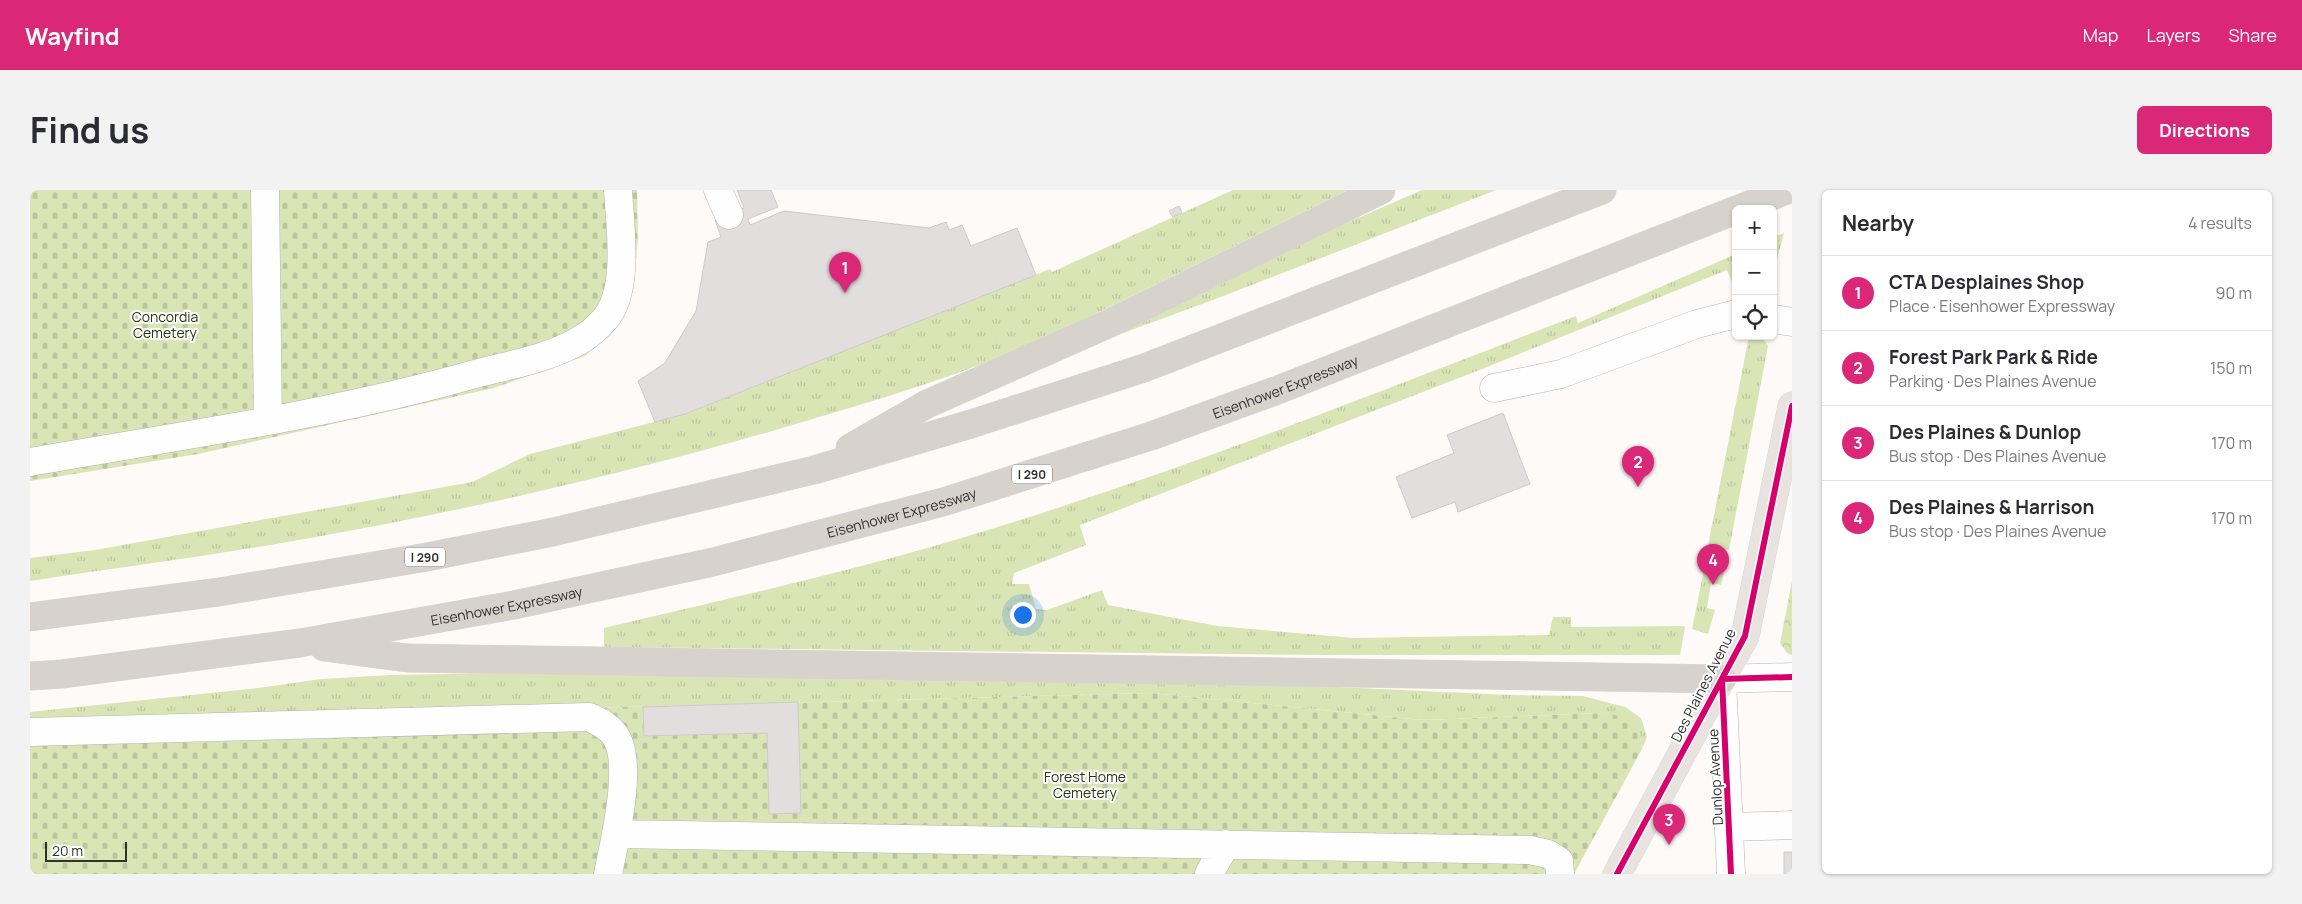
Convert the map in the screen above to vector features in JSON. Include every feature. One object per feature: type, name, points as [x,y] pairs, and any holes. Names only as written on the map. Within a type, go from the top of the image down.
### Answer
[{"type":"highway","points":[[814,470],[926,404],[1108,324],[1381,190]]},
{"type":"highway","name":"I 290","points":[[30,617],[219,592],[427,557],[553,532],[814,470],[971,424],[1144,368],[1602,190]]},
{"type":"highway","name":"Eisenhower Expressway","points":[[1748,205],[1787,190]]},
{"type":"highway","name":"Eisenhower Expressway","points":[[30,676],[62,674],[300,643],[514,605],[713,562],[943,502],[1151,436],[1274,391],[1732,211]]},
{"type":"highway","points":[[300,643],[407,658],[1722,679]]},
{"type":"main road","name":"Des Plaines Avenue","points":[[1617,874],[1745,636],[1792,406]]},
{"type":"street","points":[[265,190],[268,420]]},
{"type":"street","points":[[30,462],[268,420],[439,384],[548,354],[583,339],[606,318],[617,297],[621,263],[618,190]]},
{"type":"street","points":[[718,190],[729,215]]},
{"type":"street","points":[[1494,388],[1561,374],[1697,324],[1732,315]]},
{"type":"street","points":[[1777,320],[1792,322]]},
{"type":"street","points":[[1722,679],[1792,677]]},
{"type":"street","name":"Dunlop Avenue","points":[[1722,679],[1731,874]]},
{"type":"street","points":[[30,732],[564,716],[589,717],[604,724],[615,736],[622,756],[624,778],[608,874]]},
{"type":"street","points":[[1730,827],[1792,825]]},
{"type":"street","points":[[616,834],[1530,850],[1548,854],[1559,862],[1560,874]]},
{"type":"street","points":[[1210,874],[1226,844]]},
{"type":"green space","name":"Concordia Cemetery","points":[[30,190],[637,190],[638,238],[633,291],[617,327],[585,356],[494,388],[198,454],[30,481]]},
{"type":"green space","points":[[1233,190],[1348,190],[1042,340],[945,378],[812,419],[605,476],[487,503],[369,527],[240,550],[30,581],[30,558],[95,550],[472,482],[530,454],[685,414],[1050,269],[1052,272]]},
{"type":"green space","points":[[1422,190],[1496,190],[1118,335],[1117,332],[1273,255]]},
{"type":"green space","points":[[1784,233],[1777,259],[1777,250],[1777,236]]},
{"type":"green space","points":[[1732,256],[1732,282],[1727,270],[1482,369],[1080,525],[1086,545],[1014,573],[1012,584],[1029,584],[1036,609],[1047,610],[1102,590],[1108,605],[1217,626],[1354,638],[1549,635],[1553,617],[1571,617],[1571,627],[1683,626],[1685,627],[1680,655],[1320,655],[604,647],[604,628],[870,564],[1036,515],[1192,462],[1576,316],[1578,323]]},
{"type":"green space","points":[[1748,340],[1764,340],[1768,346],[1729,550],[1708,546]]},
{"type":"green space","points":[[1704,570],[1724,573],[1721,585],[1711,583],[1707,608],[1715,610],[1708,634],[1692,629]]},
{"type":"green space","points":[[1792,581],[1792,655],[1787,653],[1780,643]]},
{"type":"green space","points":[[505,673],[666,674],[1316,686],[1510,695],[1583,696],[1625,707],[1641,718],[1647,737],[1642,749],[1639,731],[1605,713],[1422,720],[1151,693],[30,723],[30,712],[258,688],[321,679],[391,675]]},
{"type":"green space","name":"Forest Home Cemetery","points":[[1151,693],[1422,720],[1605,713],[1633,719],[1639,731],[1642,749],[1574,874],[30,874],[30,723]]},
{"type":"building","points":[[737,190],[771,190],[778,207],[748,219],[750,225],[784,211],[929,228],[946,222],[949,230],[962,225],[971,246],[1017,228],[1036,275],[685,414],[655,422],[638,381],[665,363],[696,311],[708,242],[721,237],[715,220],[744,208]]},
{"type":"building","points":[[1179,206],[1182,213],[1173,217],[1169,211]]},
{"type":"building","points":[[1503,413],[1530,484],[1458,512],[1455,502],[1412,518],[1396,477],[1454,453],[1447,435]]},
{"type":"building","points":[[1707,555],[1712,555],[1710,571],[1705,570]]},
{"type":"building","points":[[798,702],[801,813],[769,814],[767,733],[644,736],[643,707]]},
{"type":"building","points":[[1784,852],[1792,852],[1792,874],[1784,874]]},
{"type":"cycle path","points":[[1617,874],[1745,636],[1792,406]]},
{"type":"cycle path","points":[[1722,679],[1792,677]]},
{"type":"cycle path","points":[[1722,679],[1731,874]]},
{"type":"place","name":"CTA Desplaines Shop","points":[[845,293]]},
{"type":"place","name":"Forest Park Park & Ride","points":[[1638,487]]},
{"type":"place","name":"Des Plaines & Harrison","points":[[1713,585]]},
{"type":"place","name":"Des Plaines & Dunlop","points":[[1669,845]]}]
